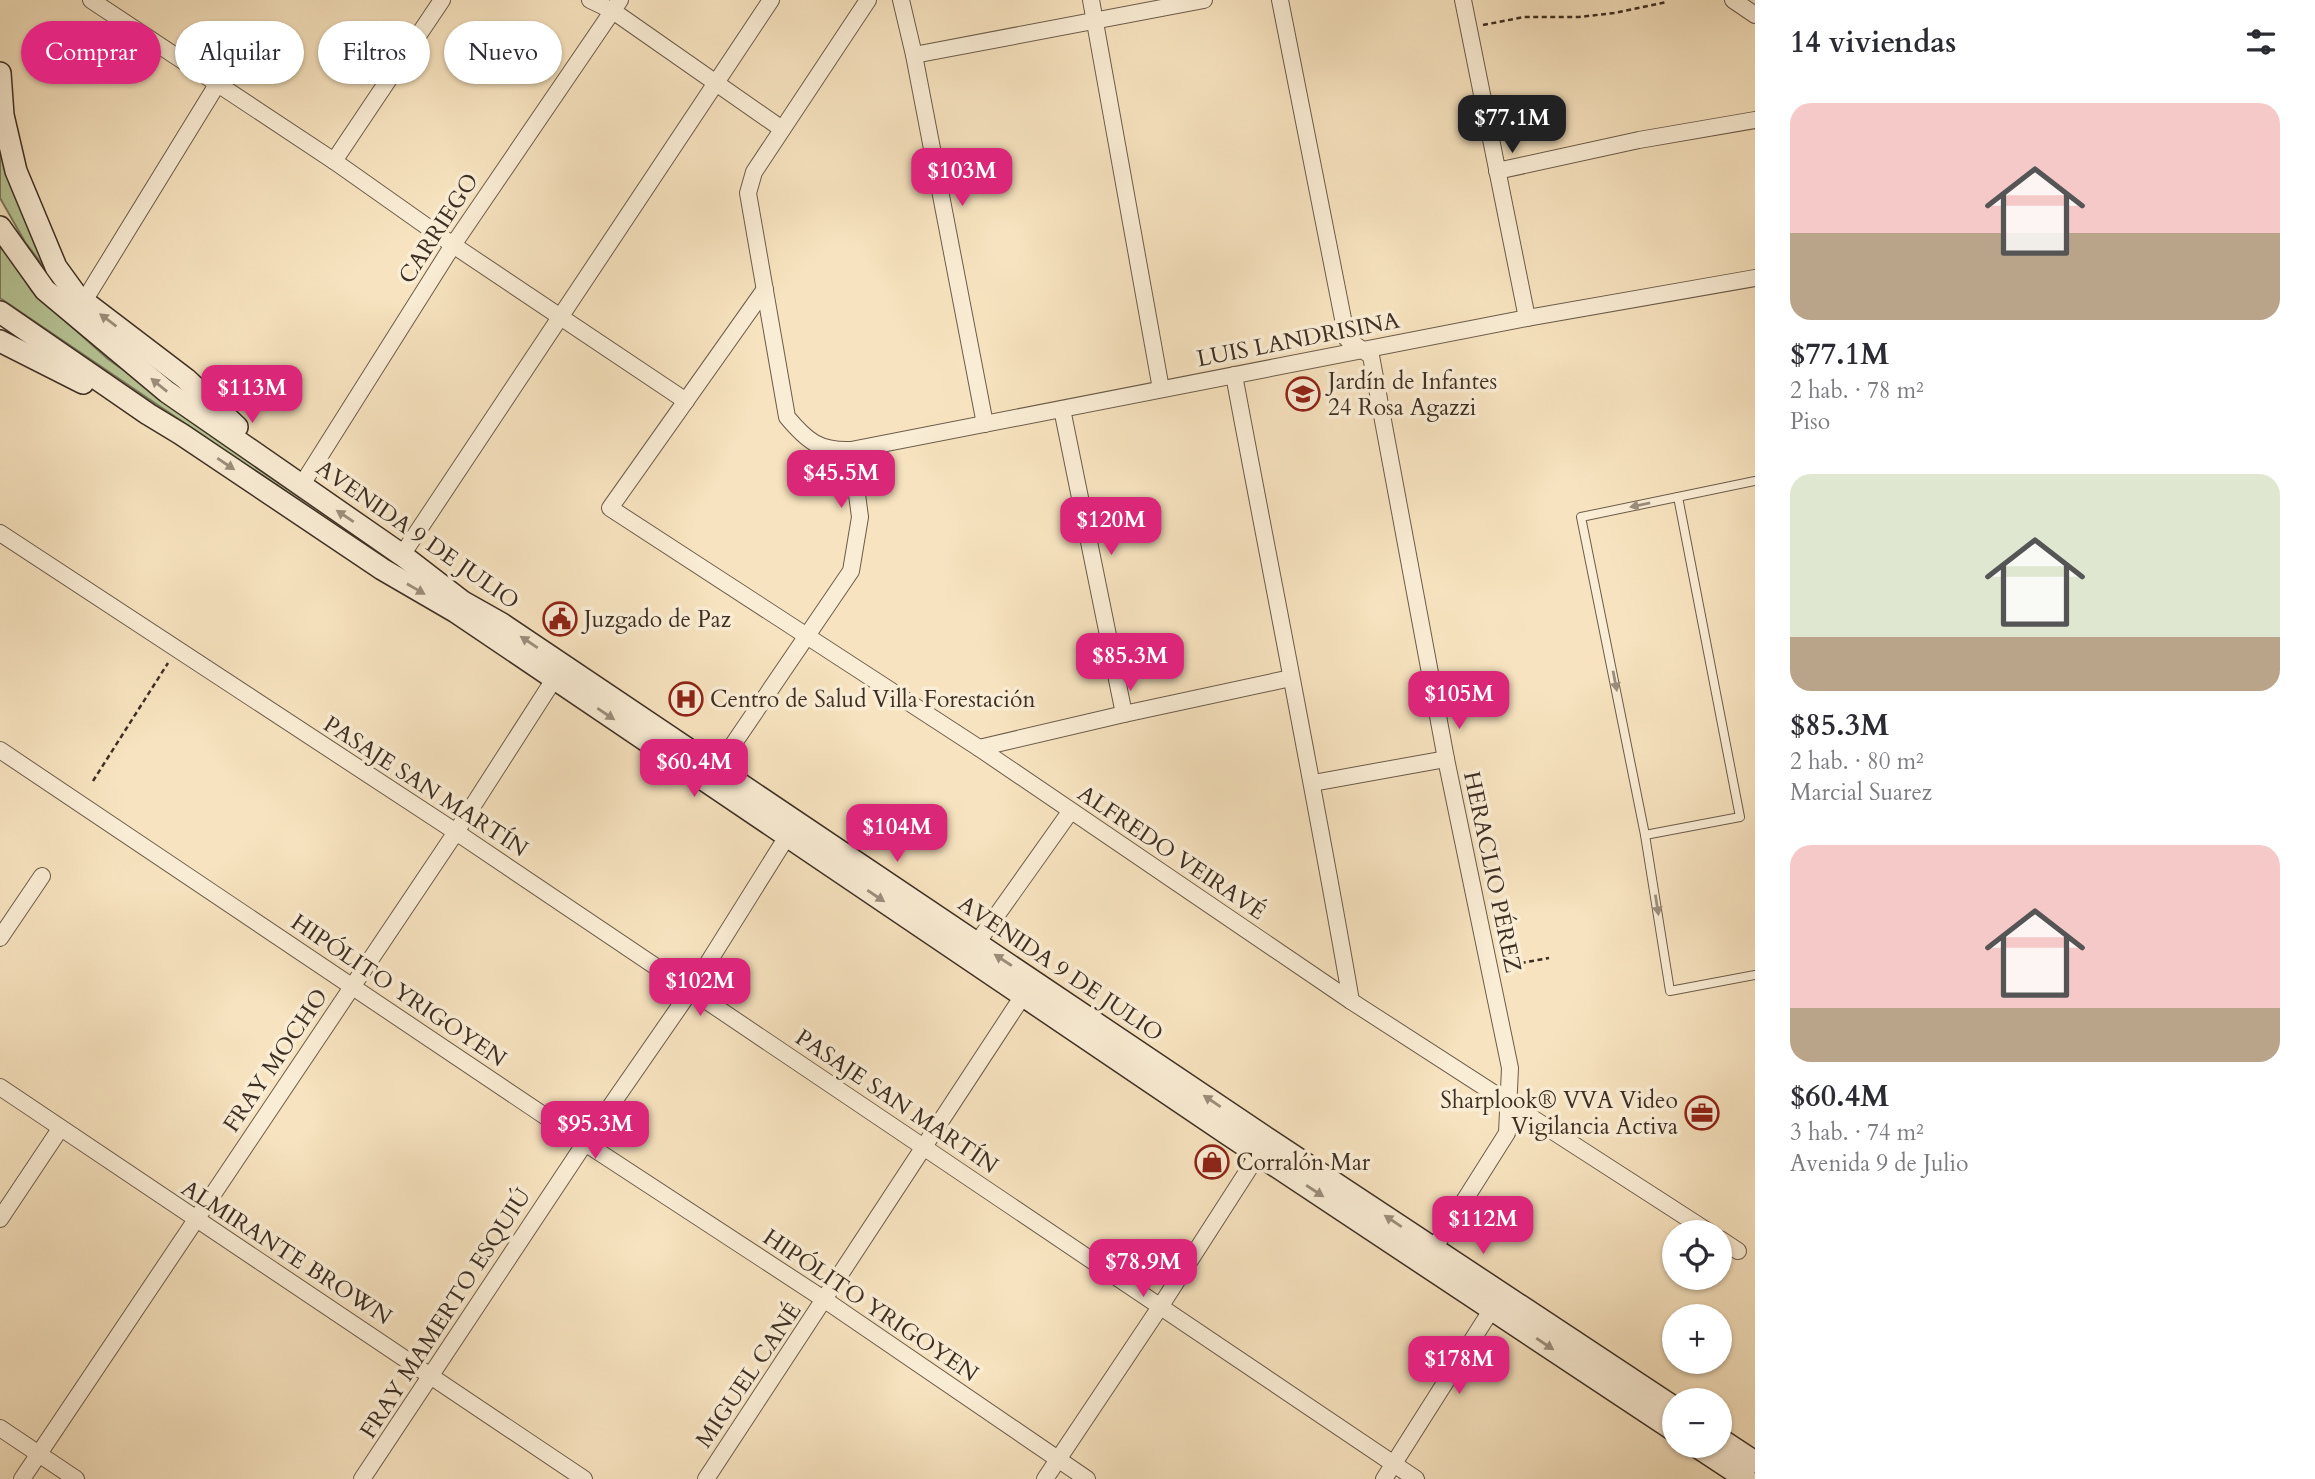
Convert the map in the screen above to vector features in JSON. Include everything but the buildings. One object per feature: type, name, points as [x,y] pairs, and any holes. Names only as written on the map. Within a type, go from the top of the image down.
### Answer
[{"type":"main road","points":[[0,73],[3,115],[16,171],[56,267],[83,302],[186,379],[295,482]]},
{"type":"main road","name":"AVENIDA 9 DE JULIO","points":[[0,227],[45,290],[167,392],[402,555],[463,601],[502,624],[559,672],[1497,1301],[1662,1400]]},
{"type":"main road","name":"AVENIDA 9 DE JULIO","points":[[0,312],[382,569],[717,768],[791,829],[977,943],[1029,987]]},
{"type":"main road","points":[[0,341],[148,414]]},
{"type":"main road","name":"AVENIDA 9 DE JULIO","points":[[1497,1301],[1662,1422]]},
{"type":"main road","points":[[1732,1446],[1755,1462]]},
{"type":"main road","points":[[1714,1458],[1746,1479]]},
{"type":"street","points":[[91,0],[175,55]]},
{"type":"street","points":[[334,161],[442,0]]},
{"type":"street","points":[[590,0],[616,6],[782,130]]},
{"type":"street","points":[[402,555],[771,0]]},
{"type":"street","name":"LUIS LANDRISINA","points":[[868,0],[754,172],[748,193],[787,417],[804,438],[831,451],[852,450],[1527,318],[1755,278]]},
{"type":"street","points":[[901,0],[985,424]]},
{"type":"street","points":[[1091,0],[1161,389]]},
{"type":"street","points":[[914,55],[1204,0]]},
{"type":"street","name":"HERACLIO PÉREZ","points":[[1280,0],[1348,339],[1371,356],[1446,759],[1510,1068],[1507,1133],[1429,1256]]},
{"type":"street","points":[[1463,0],[1527,318]]},
{"type":"street","points":[[1733,0],[1755,15]]},
{"type":"street","name":"CARRIEGO","points":[[295,482],[616,6]]},
{"type":"street","points":[[83,302],[217,84]]},
{"type":"street","points":[[219,84],[686,401],[765,289]]},
{"type":"street","points":[[1497,171],[1755,120]]},
{"type":"street","points":[[1234,375],[1313,783],[1351,1000]]},
{"type":"street","name":"ALFREDO VEIRAVÉ","points":[[686,401],[610,508],[979,748],[1351,1000],[1691,1220]]},
{"type":"street","points":[[1062,409],[1124,713]]},
{"type":"street","points":[[717,768],[851,571],[860,517],[852,450]]},
{"type":"street","name":"PASAJE SAN MARTÍN","points":[[0,533],[456,832],[1416,1479]]},
{"type":"street","name":"FRAY MOCHO","points":[[22,1479],[456,832],[559,672]]},
{"type":"street","points":[[979,748],[1124,713],[1291,678]]},
{"type":"street","name":"HIPÓLITO YRIGOYEN","points":[[0,750],[585,1143],[825,1300],[1087,1479]]},
{"type":"street","points":[[1313,783],[1446,759]]},
{"type":"street","points":[[977,943],[1070,812]]},
{"type":"street","name":"FRAY MAMERTO ESQUIÚ","points":[[362,1479],[585,1143],[691,990],[791,829]]},
{"type":"street","points":[[0,938],[42,876]]},
{"type":"street","name":"MIGUEL CANÉ","points":[[706,1479],[1029,987]]},
{"type":"street","name":"ALMIRANTE BROWN","points":[[0,1087],[584,1479]]},
{"type":"street","points":[[0,1219],[60,1129]]},
{"type":"street","points":[[1045,1479],[1263,1146]]},
{"type":"street","points":[[1732,1247],[1738,1251]]},
{"type":"street","points":[[1384,1479],[1497,1301]]},
{"type":"street","points":[[0,1428],[76,1479]]},
{"type":"lane","points":[[1755,481],[1581,517],[1645,835],[1670,991],[1755,975]]},
{"type":"lane","points":[[1645,835],[1740,817],[1678,497]]},
{"type":"path","points":[[1469,28],[1524,18],[1579,18],[1667,2]]},
{"type":"path","points":[[93,781],[177,649]]},
{"type":"path","points":[[1490,968],[1549,958]]},
{"type":"green space","points":[[0,135],[43,252],[209,409],[140,360],[75,308],[25,242],[0,198]]},
{"type":"green space","points":[[0,241],[32,291],[108,359],[407,568],[417,581],[0,298]]},
{"type":"place","name":"Jardín de Infantes 24 Rosa Agazzi","points":[[1303,394]]},
{"type":"place","name":"Juzgado de Paz","points":[[560,619]]},
{"type":"place","name":"Centro de Salud Villa Forestación","points":[[686,699]]},
{"type":"place","name":"Sharplook® VVA Video Vigilancia Activa","points":[[1702,1113]]},
{"type":"place","name":"Corralón Mar","points":[[1212,1162]]}]
